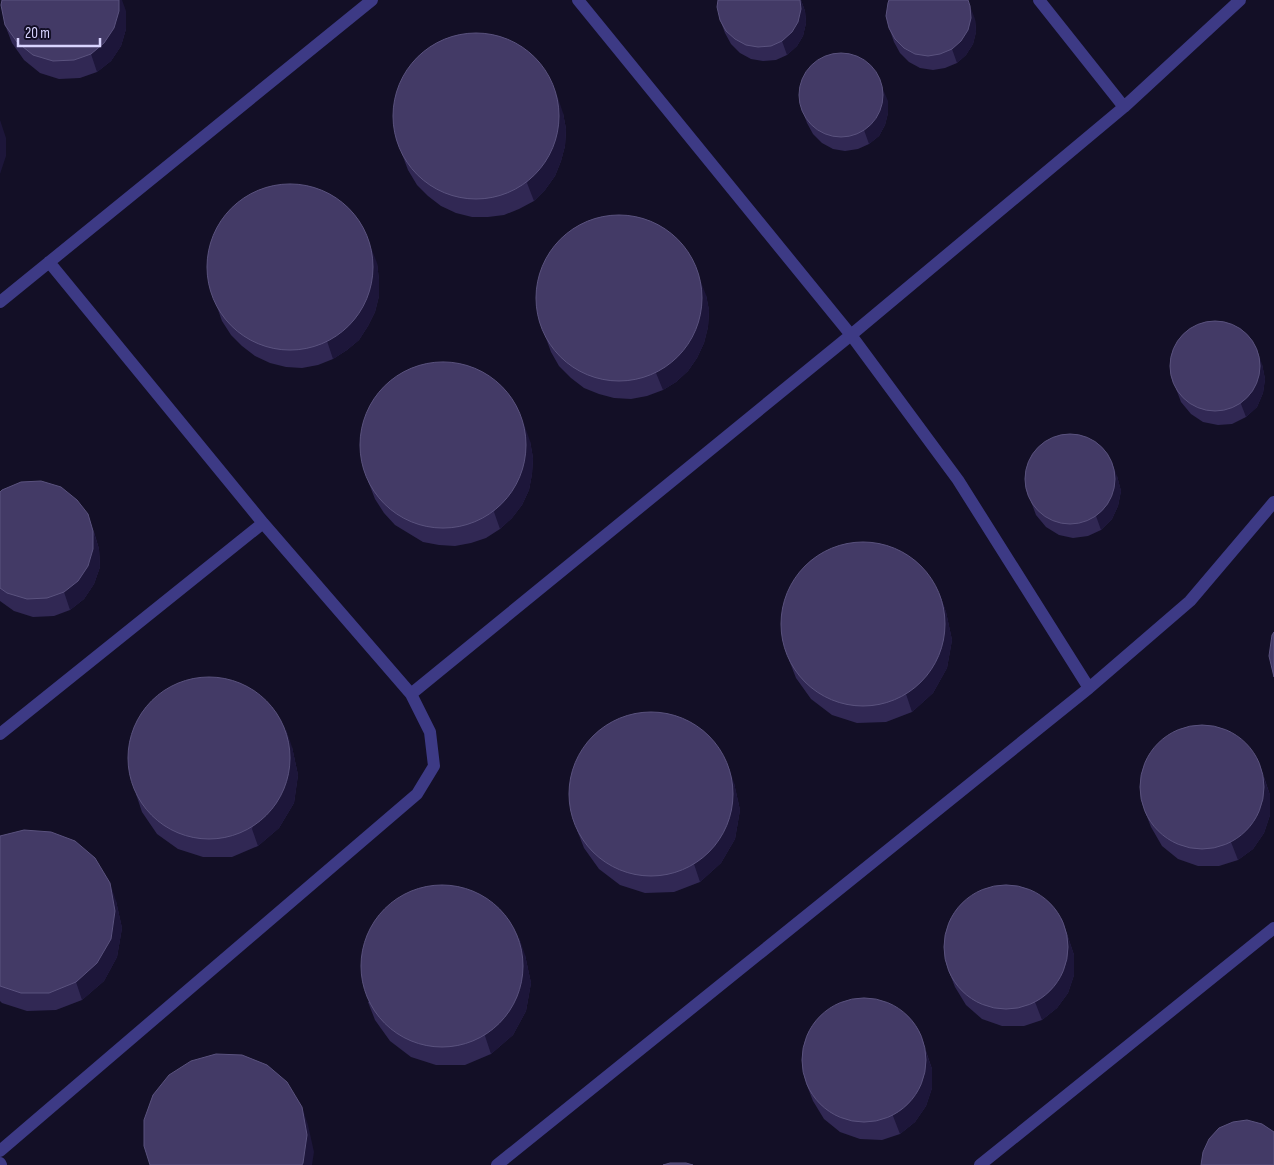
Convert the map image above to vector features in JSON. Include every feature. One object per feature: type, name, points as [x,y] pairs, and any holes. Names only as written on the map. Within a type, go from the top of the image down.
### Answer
[{"type":"street","points":[[0,302],[372,0]]},
{"type":"street","points":[[578,0],[850,335],[958,480],[1089,688]]},
{"type":"street","points":[[1039,0],[1124,107]]},
{"type":"street","points":[[411,694],[850,335],[1124,107],[1240,0]]},
{"type":"street","points":[[0,1151],[417,794],[434,766],[430,732],[411,694],[263,523],[49,262]]},
{"type":"street","points":[[497,1165],[1089,688],[1190,601],[1274,502]]},
{"type":"street","points":[[0,734],[263,523]]},
{"type":"street","points":[[980,1165],[1274,928]]},
{"type":"building","points":[[2,0],[119,0],[119,11],[114,28],[104,43],[91,54],[74,60],[53,61],[33,55],[17,42],[5,25],[1,5]]},
{"type":"building","points":[[718,0],[800,0],[801,9],[798,22],[792,32],[782,41],[771,46],[758,47],[746,45],[726,31],[720,20],[717,7]]},
{"type":"building","points":[[889,0],[968,0],[971,18],[968,30],[961,41],[952,49],[928,56],[915,54],[904,48],[895,39],[889,28],[886,16]]},
{"type":"building","points":[[468,33],[484,33],[508,39],[535,57],[553,84],[559,116],[553,148],[535,175],[508,193],[484,199],[468,199],[444,193],[423,180],[412,169],[399,148],[393,124],[393,108],[399,84],[412,63],[423,52],[444,39]]},
{"type":"building","points":[[841,53],[857,56],[871,65],[880,79],[883,95],[880,111],[871,125],[857,134],[841,137],[825,134],[811,125],[802,111],[799,95],[802,79],[811,65],[825,56]]},
{"type":"building","points":[[282,184],[298,184],[322,190],[349,208],[367,235],[373,267],[367,299],[349,326],[322,344],[298,350],[282,350],[258,344],[237,331],[226,320],[213,299],[207,275],[207,259],[213,235],[226,214],[237,203],[258,190]]},
{"type":"building","points":[[611,215],[627,215],[651,221],[678,239],[696,266],[702,298],[696,330],[678,357],[651,375],[627,381],[611,381],[587,375],[566,362],[555,351],[542,330],[536,306],[536,290],[542,266],[555,245],[566,234],[587,221]]},
{"type":"building","points":[[1215,321],[1232,325],[1247,334],[1256,349],[1260,366],[1256,383],[1247,398],[1232,407],[1215,411],[1198,407],[1183,398],[1174,383],[1170,366],[1174,349],[1183,334],[1198,325]]},
{"type":"building","points":[[435,362],[451,362],[475,368],[502,386],[520,413],[526,445],[520,477],[502,504],[475,522],[451,528],[435,528],[411,522],[390,509],[379,498],[366,477],[360,453],[360,437],[366,413],[379,392],[390,381],[411,368]]},
{"type":"building","points":[[1070,434],[1087,438],[1102,447],[1111,462],[1115,479],[1111,496],[1102,511],[1087,520],[1070,524],[1053,520],[1038,511],[1029,496],[1025,479],[1029,462],[1038,447],[1053,438]]},
{"type":"building","points":[[41,481],[61,487],[77,500],[88,514],[93,531],[93,549],[88,566],[78,581],[64,592],[47,598],[27,599],[7,593],[0,588],[0,492],[21,482]]},
{"type":"building","points":[[863,542],[887,546],[908,556],[921,566],[931,579],[941,600],[945,624],[941,648],[931,669],[921,682],[908,692],[887,702],[863,706],[839,702],[818,692],[805,682],[795,669],[785,648],[781,624],[785,600],[795,579],[805,566],[818,556],[839,546]]},
{"type":"building","points":[[1274,632],[1274,677],[1269,656]]},
{"type":"building","points":[[217,677],[233,680],[247,686],[267,700],[277,713],[287,734],[290,758],[287,782],[277,803],[267,816],[254,826],[233,836],[201,839],[185,836],[171,830],[157,821],[146,810],[131,782],[128,750],[131,734],[137,720],[146,706],[157,695],[185,680]]},
{"type":"building","points":[[651,712],[675,716],[696,726],[709,736],[719,749],[729,770],[733,794],[729,818],[719,839],[709,852],[696,862],[675,872],[651,876],[627,872],[606,862],[593,852],[583,839],[573,818],[569,794],[573,770],[583,749],[593,736],[606,726],[627,716]]},
{"type":"building","points":[[1202,725],[1226,730],[1246,743],[1259,763],[1264,787],[1259,811],[1246,831],[1226,844],[1202,849],[1178,844],[1158,831],[1145,811],[1140,787],[1145,763],[1158,743],[1178,730]]},
{"type":"building","points":[[24,830],[51,832],[75,841],[95,858],[110,883],[115,911],[111,939],[97,963],[76,982],[49,993],[21,993],[0,986],[0,836]]},
{"type":"building","points":[[450,885],[466,888],[480,894],[500,908],[510,921],[520,942],[523,966],[520,990],[510,1011],[500,1024],[487,1034],[466,1044],[434,1047],[418,1044],[404,1038],[390,1029],[379,1018],[364,990],[361,958],[364,942],[370,928],[379,914],[390,903],[418,888]]},
{"type":"building","points":[[1006,885],[1030,890],[1050,903],[1063,923],[1068,947],[1063,971],[1050,991],[1030,1004],[1006,1009],[982,1004],[962,991],[949,971],[944,947],[949,923],[962,903],[982,890]]},
{"type":"building","points":[[864,998],[888,1003],[908,1016],[921,1036],[926,1060],[921,1084],[908,1104],[888,1117],[864,1122],[840,1117],[820,1104],[807,1084],[802,1060],[807,1036],[820,1016],[840,1003]]},
{"type":"building","points":[[216,1054],[242,1055],[267,1065],[287,1082],[302,1107],[307,1135],[302,1165],[150,1165],[144,1146],[144,1120],[153,1095],[169,1075],[191,1061]]},
{"type":"building","points":[[1247,1120],[1262,1124],[1274,1132],[1274,1165],[1201,1165],[1203,1152],[1209,1139],[1219,1128],[1233,1122]]},
{"type":"building","points":[[686,1163],[693,1165],[663,1165]]}]
